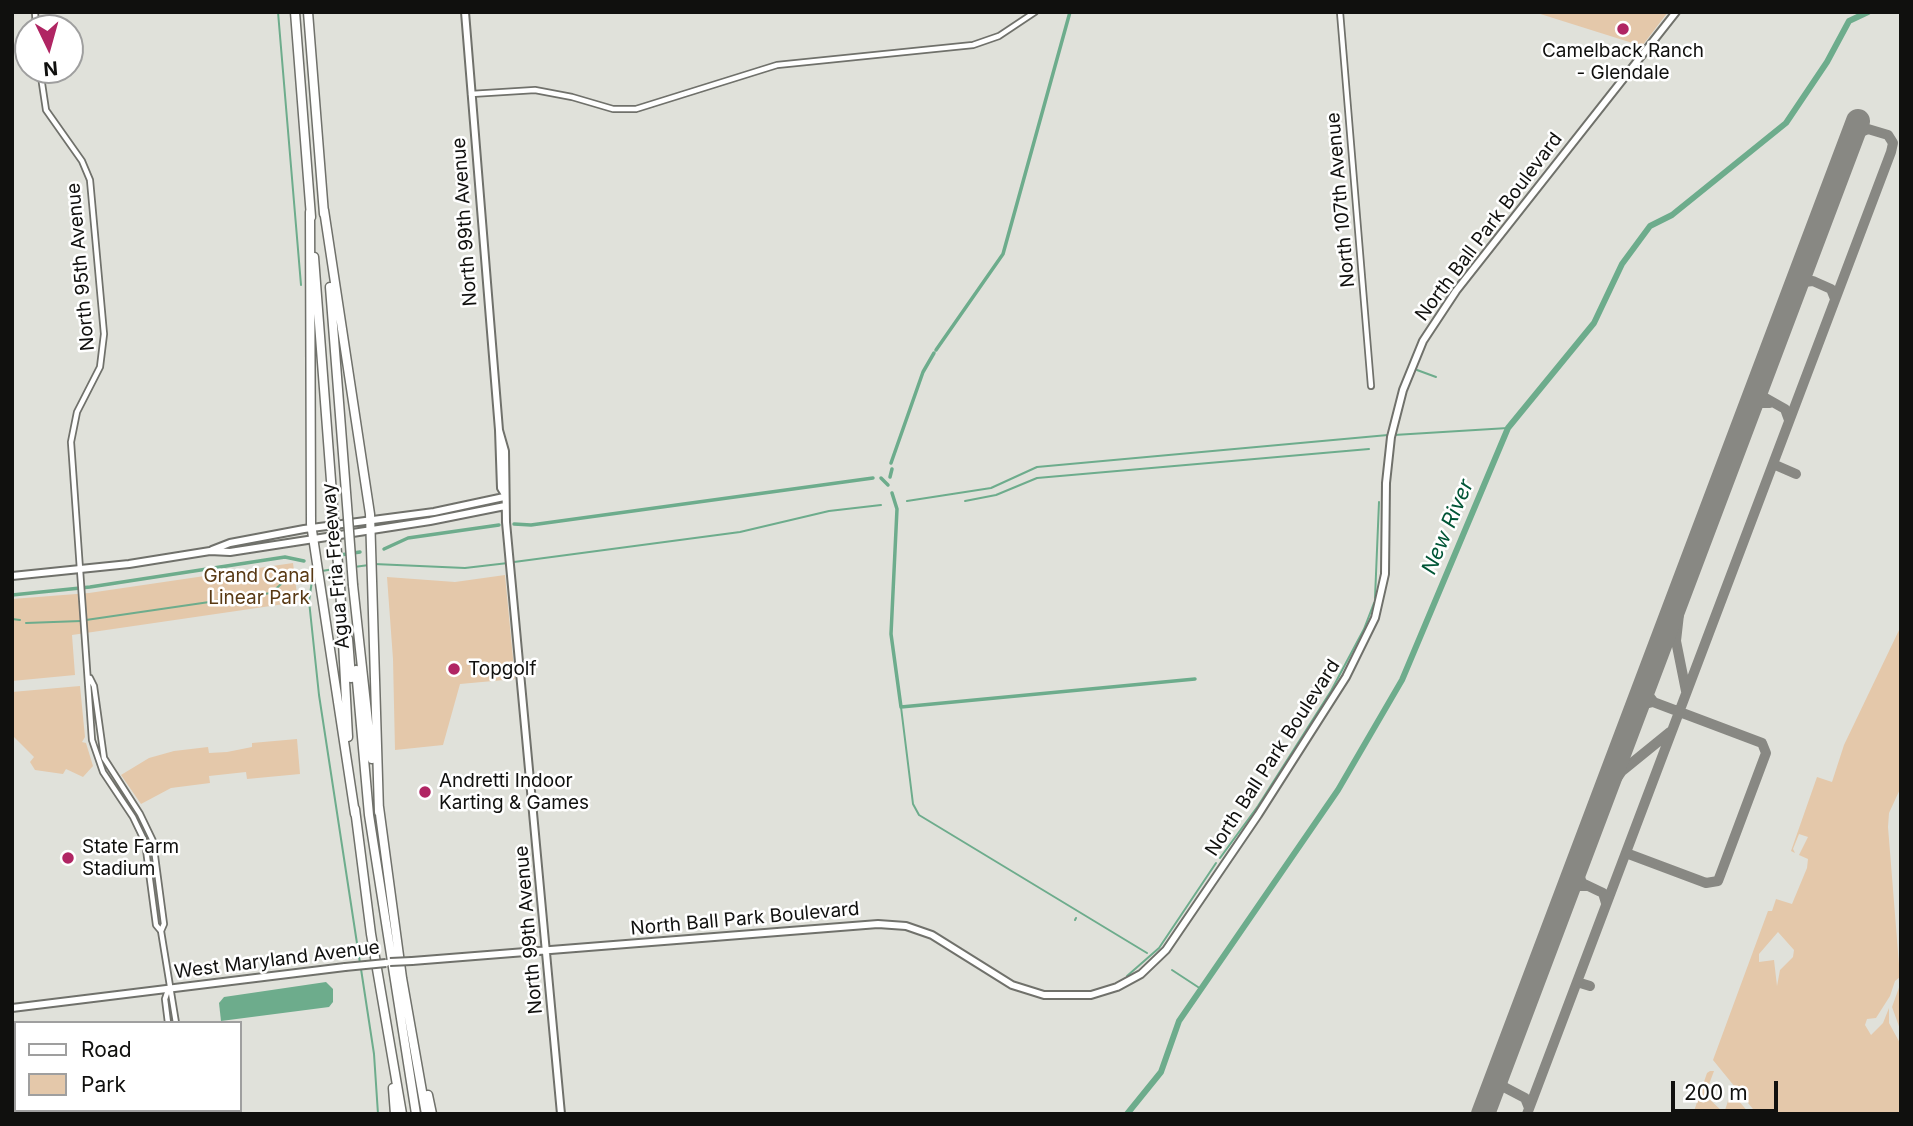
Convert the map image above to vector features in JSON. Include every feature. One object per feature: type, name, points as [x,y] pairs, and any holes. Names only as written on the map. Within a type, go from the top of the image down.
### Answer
[{"type":"highway","name":"Agua Fria Freeway","points":[[293,12],[340,586],[355,814],[402,1114]]},
{"type":"highway","name":"Agua Fria Freeway","points":[[310,12],[356,613],[395,933],[426,1114]]},
{"type":"highway","points":[[324,210],[370,520],[379,812]]},
{"type":"highway","points":[[310,212],[311,528],[355,814]]},
{"type":"highway","points":[[356,613],[357,694],[380,905]]},
{"type":"highway","points":[[342,615],[349,643],[361,775],[388,963],[414,1114]]},
{"type":"highway","points":[[388,1036],[396,1114]]},
{"type":"highway","points":[[415,1048],[432,1114]]},
{"type":"main road","name":"North 99th Avenue","points":[[465,12],[499,430],[501,488],[507,524],[561,1114]]},
{"type":"main road","name":"North Ball Park Boulevard","points":[[546,953],[761,932],[884,924],[905,926],[932,935],[1003,979],[1038,994],[1062,997],[1091,995],[1135,978],[1166,950],[1231,855],[1331,703],[1368,633],[1383,587],[1390,446],[1395,419],[1413,362],[1439,314],[1676,12]]},
{"type":"main road","points":[[210,551],[230,543],[280,533],[370,520],[504,495]]},
{"type":"main road","points":[[12,576],[210,551],[230,552],[371,535],[505,506]]},
{"type":"main road","name":"West Maryland Avenue","points":[[12,1008],[345,967],[546,953]]},
{"type":"street","points":[[471,94],[535,90],[563,94],[613,109],[636,109],[777,65],[973,45],[999,36],[1035,12]]},
{"type":"street","name":"North 107th Avenue","points":[[1340,12],[1371,386]]},
{"type":"street","name":"North 95th Avenue","points":[[42,84],[46,110],[82,161],[92,192],[104,347],[98,374],[77,412],[71,436],[92,740],[103,772],[133,817],[145,842],[156,925],[161,931]]},
{"type":"street","name":"North 95th Avenue","points":[[89,678],[94,686],[100,746],[109,769],[151,834],[164,924],[161,931],[168,989],[173,998],[176,1021]]},
{"type":"street","points":[[103,772],[109,769]]},
{"type":"street","name":"North 95th Avenue","points":[[168,989],[165,999],[168,1021]]},
{"type":"green space","name":"Camelback Ranch - Glendale","points":[[1534,12],[1668,12],[1642,46]]},
{"type":"green space","name":"Grand Canal Linear Park","points":[[293,563],[298,602],[72,635],[75,675],[12,681],[12,599],[89,593]]},
{"type":"green space","name":"Topgolf","points":[[505,575],[515,679],[460,684],[443,745],[395,750],[393,659],[387,577],[455,582]]},
{"type":"green space","points":[[1901,626],[1901,787],[1889,813],[1888,827],[1900,977],[1895,981],[1890,996],[1876,1018],[1867,1019],[1865,1025],[1871,1035],[1883,1023],[1889,1008],[1889,1023],[1901,1045],[1901,1114],[1757,1114],[1713,1060],[1768,911],[1772,911],[1776,899],[1792,904],[1807,868],[1808,859],[1799,855],[1808,837],[1799,834],[1793,849],[1795,853],[1791,851],[1817,777],[1832,782],[1844,745]],"holes":[[[1778,932],[1794,950],[1793,957],[1780,970],[1777,986],[1774,960],[1759,962],[1759,954]]]},
{"type":"green space","points":[[80,686],[85,737],[82,742],[86,743],[93,766],[83,777],[66,769],[63,774],[35,770],[30,762],[34,757],[12,735],[12,692]]},
{"type":"green space","points":[[297,739],[300,774],[247,779],[246,772],[209,776],[210,783],[171,788],[141,804],[121,775],[149,758],[174,751],[208,747],[209,753],[227,752],[252,747],[252,743]]},
{"type":"green space","points":[[1901,982],[1901,1032],[1892,1007]]},
{"type":"green space","points":[[1710,1071],[1714,1071],[1705,1095],[1724,1113],[1731,1092],[1750,1114],[1693,1114]]},
{"type":"shaded area","points":[[326,982],[333,989],[333,1002],[329,1007],[221,1021],[219,1003],[224,997]]},
{"type":"waterway","points":[[278,12],[301,285]]},
{"type":"waterway","points":[[936,350],[1003,254],[1070,12]]},
{"type":"waterway","name":"New River","points":[[1127,1114],[1161,1072],[1179,1021],[1338,790],[1402,680],[1508,428],[1594,323],[1622,264],[1650,226],[1672,215],[1786,123],[1827,62],[1849,21],[1868,12]]},
{"type":"waterway","points":[[891,463],[923,372],[934,353]]},
{"type":"waterway","points":[[1417,370],[1436,377]]},
{"type":"waterway","points":[[1394,435],[1508,428]]},
{"type":"waterway","points":[[907,501],[991,488],[1037,467],[1388,435]]},
{"type":"waterway","points":[[965,501],[996,495],[1037,478],[1369,449]]},
{"type":"waterway","points":[[890,477],[892,469]]},
{"type":"waterway","points":[[514,524],[531,525],[873,478]]},
{"type":"waterway","points":[[881,478],[888,485]]},
{"type":"waterway","points":[[892,493],[897,509],[891,634],[901,707],[1195,679]]},
{"type":"waterway","points":[[1375,598],[1379,502]]},
{"type":"waterway","points":[[514,562],[740,532],[829,511],[881,505]]},
{"type":"waterway","points":[[384,549],[408,538],[499,525]]},
{"type":"waterway","points":[[327,557],[360,552]]},
{"type":"waterway","points":[[12,595],[90,587],[285,557],[304,561]]},
{"type":"waterway","points":[[374,564],[465,568],[508,563]]},
{"type":"waterway","points":[[354,567],[369,565]]},
{"type":"waterway","points":[[322,571],[334,569]]},
{"type":"waterway","points":[[86,620],[271,593],[289,577],[313,572]]},
{"type":"waterway","points":[[313,574],[309,601],[319,695],[360,963]]},
{"type":"waterway","points":[[1220,858],[1258,806],[1331,691],[1364,629],[1374,603]]},
{"type":"waterway","points":[[12,619],[20,620]]},
{"type":"waterway","points":[[26,623],[81,621]]},
{"type":"waterway","points":[[901,707],[913,804],[919,815],[1147,953]]},
{"type":"waterway","points":[[1127,976],[1159,948],[1216,863]]},
{"type":"waterway","points":[[361,969],[374,1054],[378,1114]]},
{"type":"waterway","points":[[1172,970],[1201,989]]},
{"type":"taxiway","points":[[1527,1114],[1891,152],[1893,143],[1888,135],[1868,129],[1853,135]]},
{"type":"taxiway","points":[[1793,293],[1804,282],[1813,281],[1831,289],[1835,299]]},
{"type":"taxiway","points":[[1760,382],[1762,396],[1785,409],[1789,420]]},
{"type":"taxiway","points":[[1748,413],[1758,403],[1770,403]]},
{"type":"taxiway","points":[[1773,464],[1796,474]]},
{"type":"taxiway","points":[[1682,588],[1676,641],[1686,691]]},
{"type":"taxiway","points":[[1647,681],[1646,692],[1653,701]]},
{"type":"taxiway","points":[[1626,853],[1706,883],[1718,881],[1766,753],[1762,743],[1640,697]]},
{"type":"taxiway","points":[[1632,718],[1641,705],[1653,702]]},
{"type":"taxiway","points":[[1600,803],[1622,771],[1670,732]]},
{"type":"taxiway","points":[[1576,866],[1582,883],[1603,893],[1606,903]]},
{"type":"taxiway","points":[[1565,897],[1575,886],[1588,886]]},
{"type":"taxiway","points":[[1577,982],[1590,986]]},
{"type":"taxiway","points":[[1498,1075],[1504,1087],[1525,1098],[1529,1108]]},
{"type":"runway","points":[[1483,1114],[1858,121]]},
{"type":"place","name":"Camelback Ranch - Glendale","points":[[1623,29]]},
{"type":"place","name":"Topgolf","points":[[454,669]]},
{"type":"place","name":"Andretti Indoor Karting & Games","points":[[425,792]]},
{"type":"place","name":"State Farm Stadium","points":[[68,858]]}]
